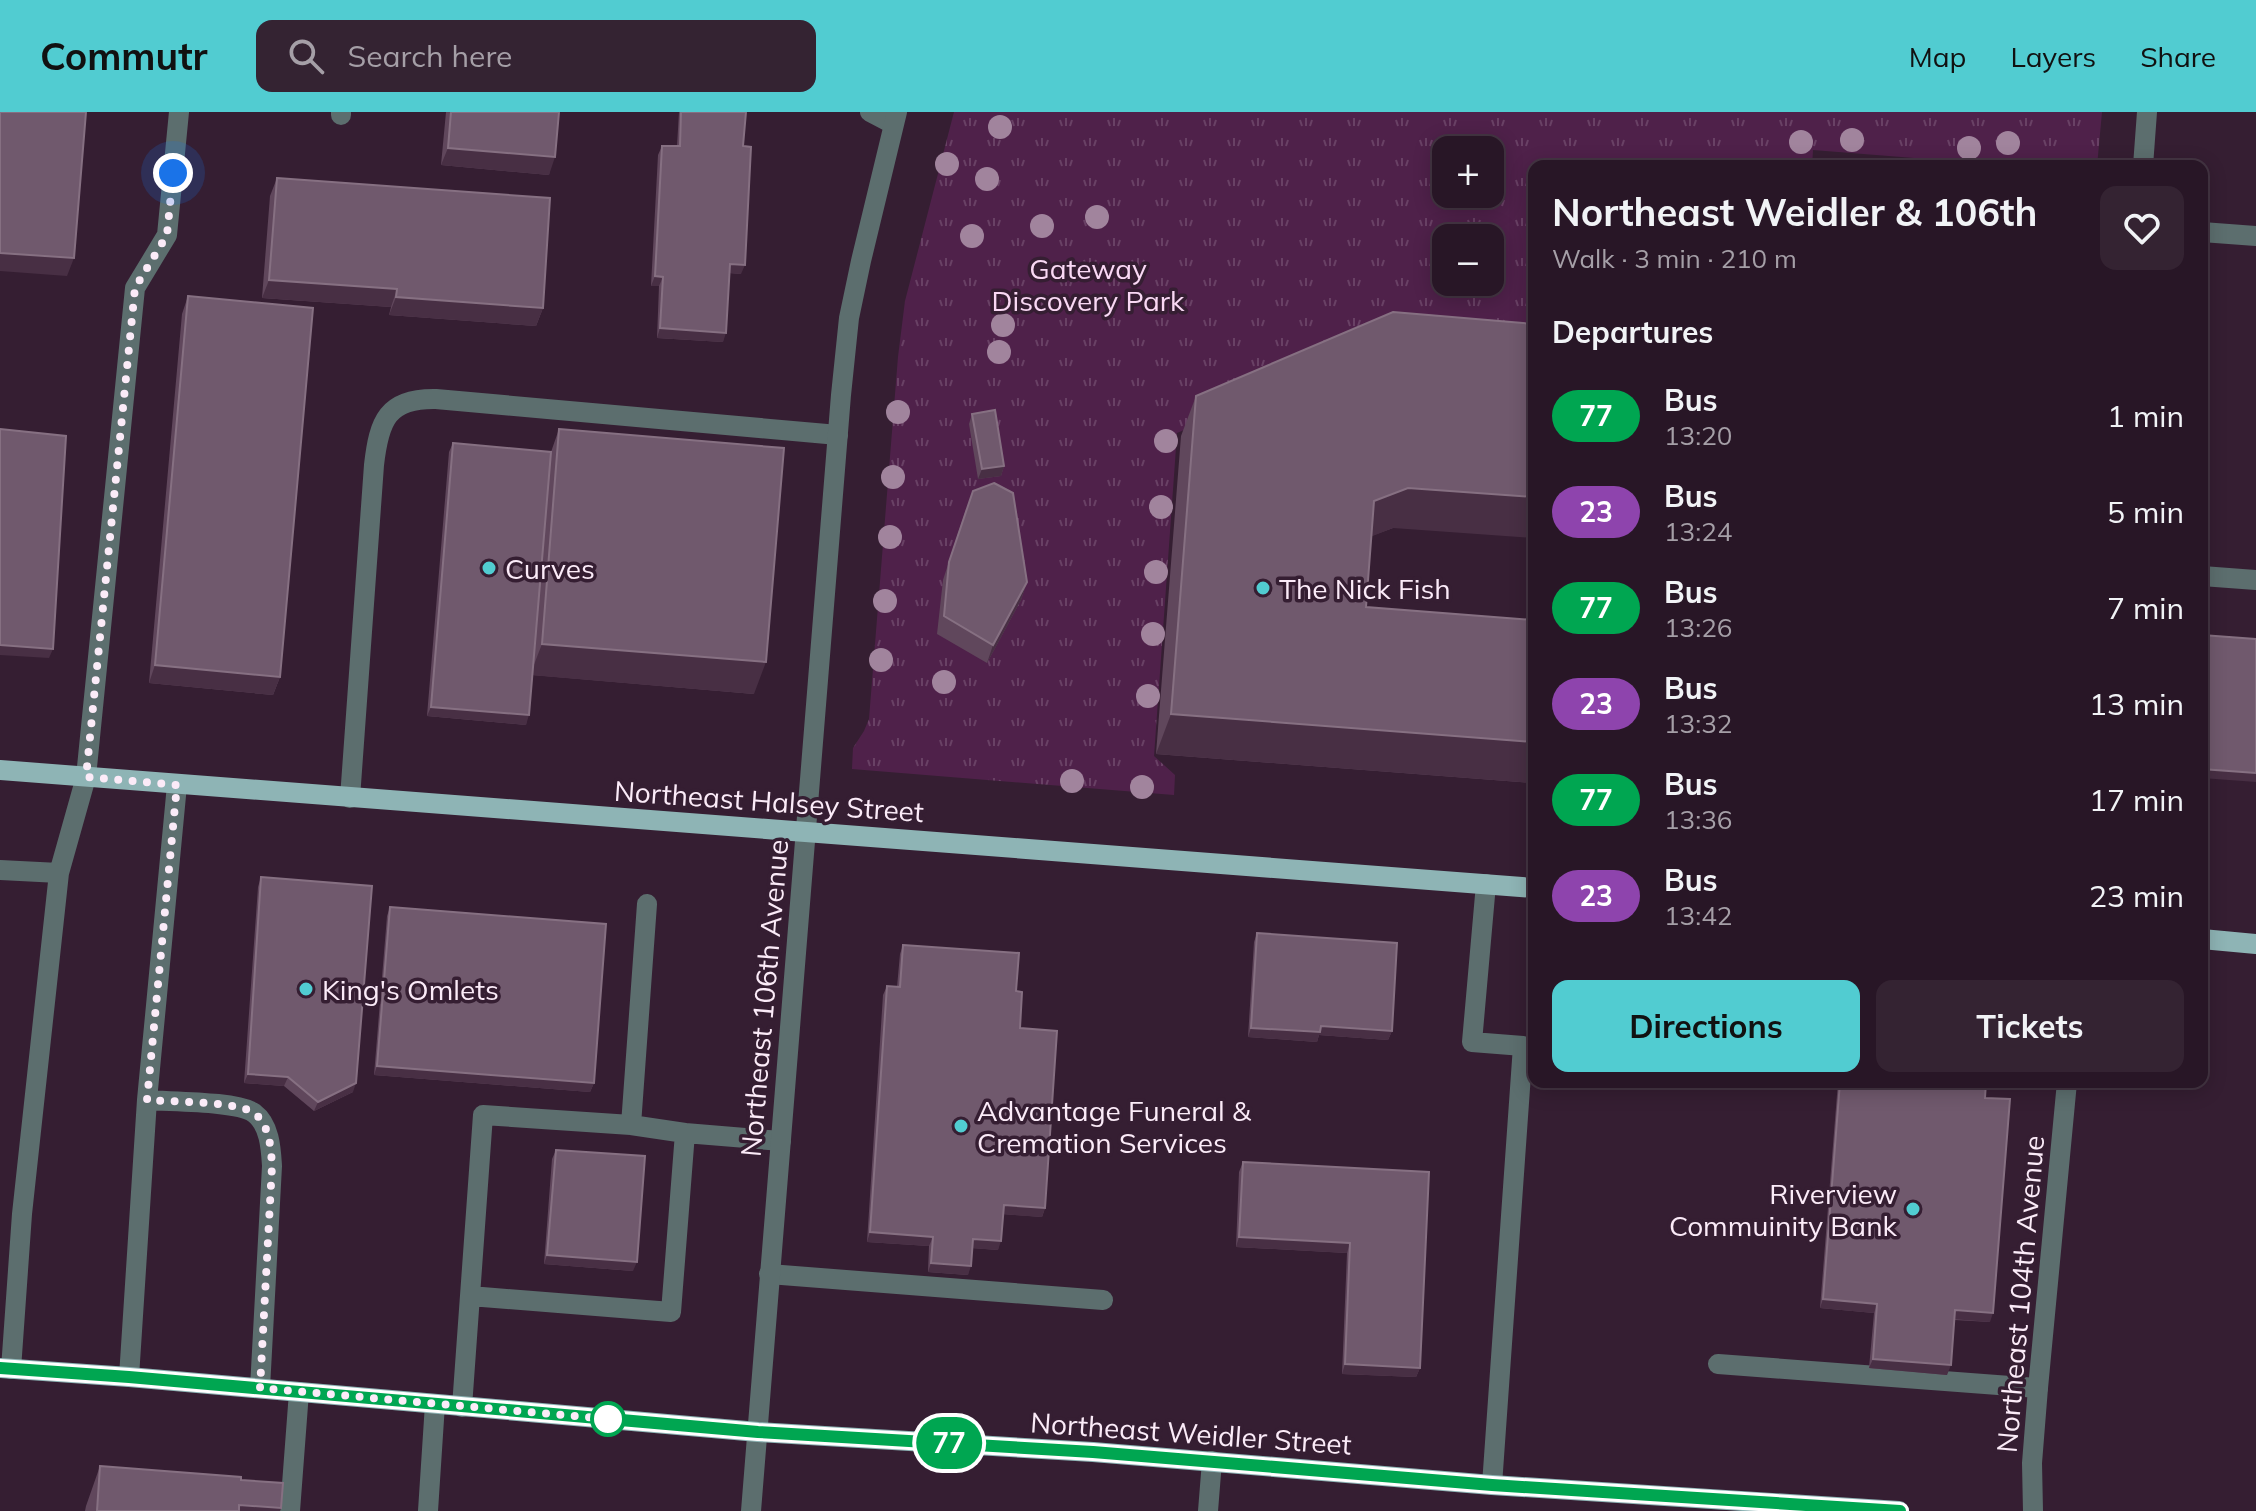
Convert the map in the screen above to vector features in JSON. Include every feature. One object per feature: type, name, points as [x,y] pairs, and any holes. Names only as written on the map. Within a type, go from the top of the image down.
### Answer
[{"type":"main road","name":"Northeast Halsey Street","points":[[0,770],[1528,888]]},
{"type":"main road","points":[[2208,940],[2256,944]]},
{"type":"main road","name":"Northeast Weidler Street","points":[[6,1369],[758,1432],[1212,1461],[1492,1485],[1899,1511]]},
{"type":"street","points":[[6,1369],[59,873],[86,777],[135,288],[167,235],[179,112]]},
{"type":"street","points":[[870,112],[895,118]]},
{"type":"street","points":[[2143,160],[2147,112]]},
{"type":"street","name":"Northeast 106th Avenue","points":[[751,1511],[849,318],[895,118]]},
{"type":"street","points":[[2208,232],[2256,236]]},
{"type":"street","points":[[350,798],[376,442],[385,419],[398,405],[417,399],[436,399],[838,435]]},
{"type":"street","points":[[2208,576],[2256,580]]},
{"type":"street","points":[[129,1377],[147,1100],[177,785]]},
{"type":"street","points":[[0,870],[59,873]]},
{"type":"street","points":[[1486,884],[1472,1042],[1528,1046]]},
{"type":"street","points":[[631,1125],[647,904]]},
{"type":"street","points":[[1492,1485],[1528,1058]]},
{"type":"street","name":"Northeast 104th Avenue","points":[[2033,1511],[2032,1463],[2066,1088]]},
{"type":"street","points":[[147,1100],[232,1106],[254,1113],[264,1125],[271,1143],[272,1166],[260,1388]]},
{"type":"street","points":[[462,1407],[483,1115],[631,1125],[781,1141]]},
{"type":"street","points":[[470,1296],[671,1312],[685,1133]]},
{"type":"street","points":[[769,1274],[1103,1300]]},
{"type":"street","points":[[1718,1364],[2038,1388]]},
{"type":"street","points":[[290,1511],[299,1392]]},
{"type":"street","points":[[428,1511],[435,1404]]},
{"type":"street","points":[[1208,1511],[1212,1461]]},
{"type":"green space","name":"Gateway Discovery Park","points":[[954,112],[2102,112],[2098,160],[1940,160],[1813,150],[1812,160],[1528,160],[1528,357],[1382,345],[1177,433],[1154,756],[1175,775],[1174,795],[852,769],[853,748],[869,719],[905,301]]},
{"type":"building","points":[[0,112],[86,112],[74,258],[0,253]]},
{"type":"building","points":[[451,112],[559,112],[555,157],[448,148]]},
{"type":"building","points":[[681,112],[746,112],[743,146],[751,147],[745,265],[730,264],[726,333],[660,328],[663,277],[655,276],[662,146],[680,146]]},
{"type":"building","points":[[277,178],[550,198],[543,308],[396,297],[397,289],[269,280]]},
{"type":"building","points":[[188,296],[313,308],[280,677],[155,665]]},
{"type":"building","name":"The Nick Fish","points":[[1393,312],[1528,323],[1528,497],[1408,488],[1374,501],[1366,607],[1528,620],[1528,742],[1171,714],[1196,396]]},
{"type":"building","points":[[995,410],[1004,466],[982,469],[972,414]]},
{"type":"building","points":[[0,429],[66,436],[53,649],[0,645]]},
{"type":"building","points":[[559,429],[784,448],[766,662],[542,644]]},
{"type":"building","name":"Curves","points":[[453,443],[551,452],[529,715],[431,707]]},
{"type":"building","points":[[994,483],[1013,493],[1027,582],[993,645],[944,616],[949,562],[973,491]]},
{"type":"building","points":[[2208,635],[2256,639],[2256,773],[2208,769]]},
{"type":"building","name":"King's Omlets","points":[[261,877],[372,886],[356,1083],[318,1102],[288,1077],[248,1074]]},
{"type":"building","points":[[390,907],[606,924],[594,1083],[377,1066]]},
{"type":"building","points":[[1257,933],[1397,943],[1392,1031],[1321,1026],[1320,1032],[1251,1028]]},
{"type":"building","name":"Advantage Funeral & Cremation Services","points":[[903,945],[1019,953],[1016,991],[1022,992],[1020,1028],[1057,1031],[1045,1208],[1004,1205],[1001,1241],[973,1239],[971,1266],[931,1263],[933,1237],[870,1232],[887,986],[900,987]]},
{"type":"building","name":"Riverview Commuinity Bank","points":[[1840,1088],[1986,1088],[1985,1098],[2010,1099],[1993,1313],[1955,1310],[1951,1365],[1873,1359],[1877,1304],[1823,1299]]},
{"type":"building","points":[[556,1150],[645,1156],[637,1262],[547,1255]]},
{"type":"building","points":[[1243,1162],[1429,1172],[1420,1368],[1345,1364],[1350,1243],[1239,1237]]},
{"type":"building","points":[[100,1466],[283,1483],[281,1508],[239,1505],[239,1511],[97,1511]]},
{"type":"bus line","name":"77","points":[[0,1368],[758,1432],[1093,1452],[1492,1485],[1900,1511]]},
{"type":"place","name":"Curves","points":[[489,568]]},
{"type":"place","name":"The Nick Fish","points":[[1263,588]]},
{"type":"place","name":"King's Omlets","points":[[306,989]]},
{"type":"place","name":"Advantage Funeral & Cremation Services","points":[[961,1126]]},
{"type":"place","name":"Riverview Commuinity Bank","points":[[1913,1209]]},
{"type":"route","points":[[173,173],[167,235],[135,288],[86,777],[177,785],[147,1100],[232,1106],[254,1113],[264,1125],[271,1143],[272,1166],[260,1388],[608,1419]]}]
